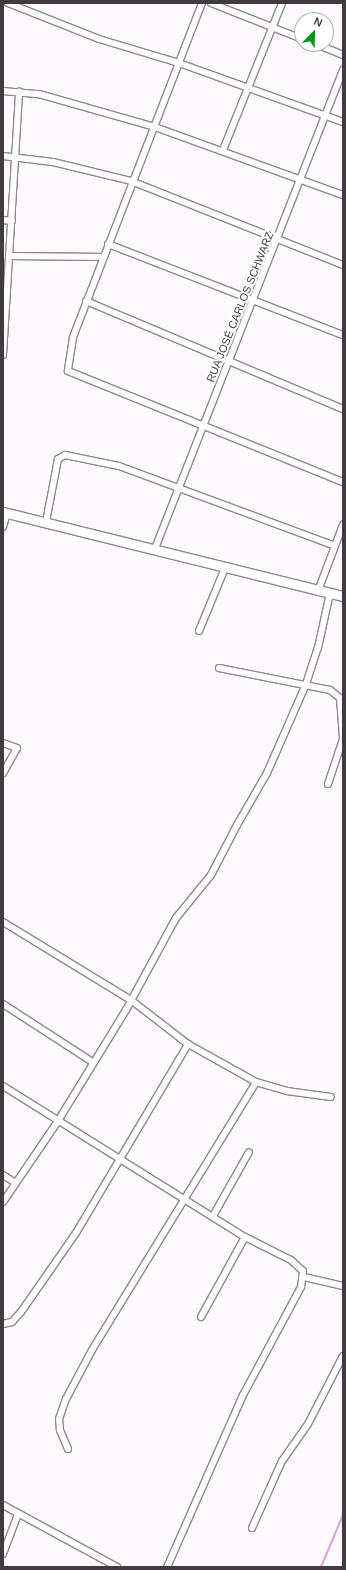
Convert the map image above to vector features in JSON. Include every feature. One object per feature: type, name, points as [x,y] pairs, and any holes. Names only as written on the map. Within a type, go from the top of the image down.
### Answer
[{"type":"main road","points":[[5,512],[154,551],[343,596]]},
{"type":"street","points":[[8,3],[99,39],[179,63],[343,122]]},
{"type":"street","points":[[202,3],[155,127],[131,181],[86,301],[73,338],[68,371],[343,482]]},
{"type":"street","points":[[211,3],[294,36]]},
{"type":"street","points":[[223,150],[282,3]]},
{"type":"street","name":"RUA JOSÉ CARLOS SCHWARZ","points":[[154,551],[177,487],[202,424],[230,362],[343,70]]},
{"type":"street","points":[[3,90],[39,94],[155,127],[223,150],[343,195]]},
{"type":"street","points":[[3,355],[19,91]]},
{"type":"street","points":[[3,156],[53,162],[131,181],[343,265]]},
{"type":"street","points":[[3,220],[12,221]]},
{"type":"street","points":[[108,244],[343,335]]},
{"type":"street","points":[[10,256],[103,258]]},
{"type":"street","points":[[86,301],[343,409]]},
{"type":"street","points":[[46,522],[60,456],[99,460],[177,487],[335,546]]},
{"type":"street","points":[[3,527],[5,512]]},
{"type":"street","points":[[318,591],[343,525]]},
{"type":"street","points":[[199,631],[225,568]]},
{"type":"street","points":[[3,1202],[58,1122],[131,1000],[176,918],[211,874],[236,825],[257,792],[306,684],[318,648],[330,593]]},
{"type":"street","points":[[219,668],[306,684],[337,694],[343,738],[328,784]]},
{"type":"street","points":[[3,742],[17,748],[3,773]]},
{"type":"street","points":[[3,922],[131,1000],[188,1044],[256,1082],[287,1091],[331,1097]]},
{"type":"street","points":[[3,1004],[94,1063]]},
{"type":"street","points":[[3,1324],[12,1322],[21,1312],[76,1233],[118,1159],[188,1044]]},
{"type":"street","points":[[68,1449],[60,1430],[61,1409],[92,1350],[256,1082]]},
{"type":"street","points":[[3,1086],[58,1122],[245,1237],[292,1260],[299,1265],[304,1277],[301,1287],[243,1394],[167,1567]]},
{"type":"street","points":[[213,1216],[249,1152]]},
{"type":"street","points":[[3,1175],[16,1183]]},
{"type":"street","points":[[201,1317],[245,1237]]},
{"type":"street","points":[[304,1277],[343,1286]]},
{"type":"street","points":[[252,1528],[282,1460],[308,1424],[343,1356]]},
{"type":"street","points":[[3,1505],[117,1567]]},
{"type":"street","points":[[3,1554],[18,1514]]},
{"type":"waterway","points":[[321,1567],[343,1515]]}]
